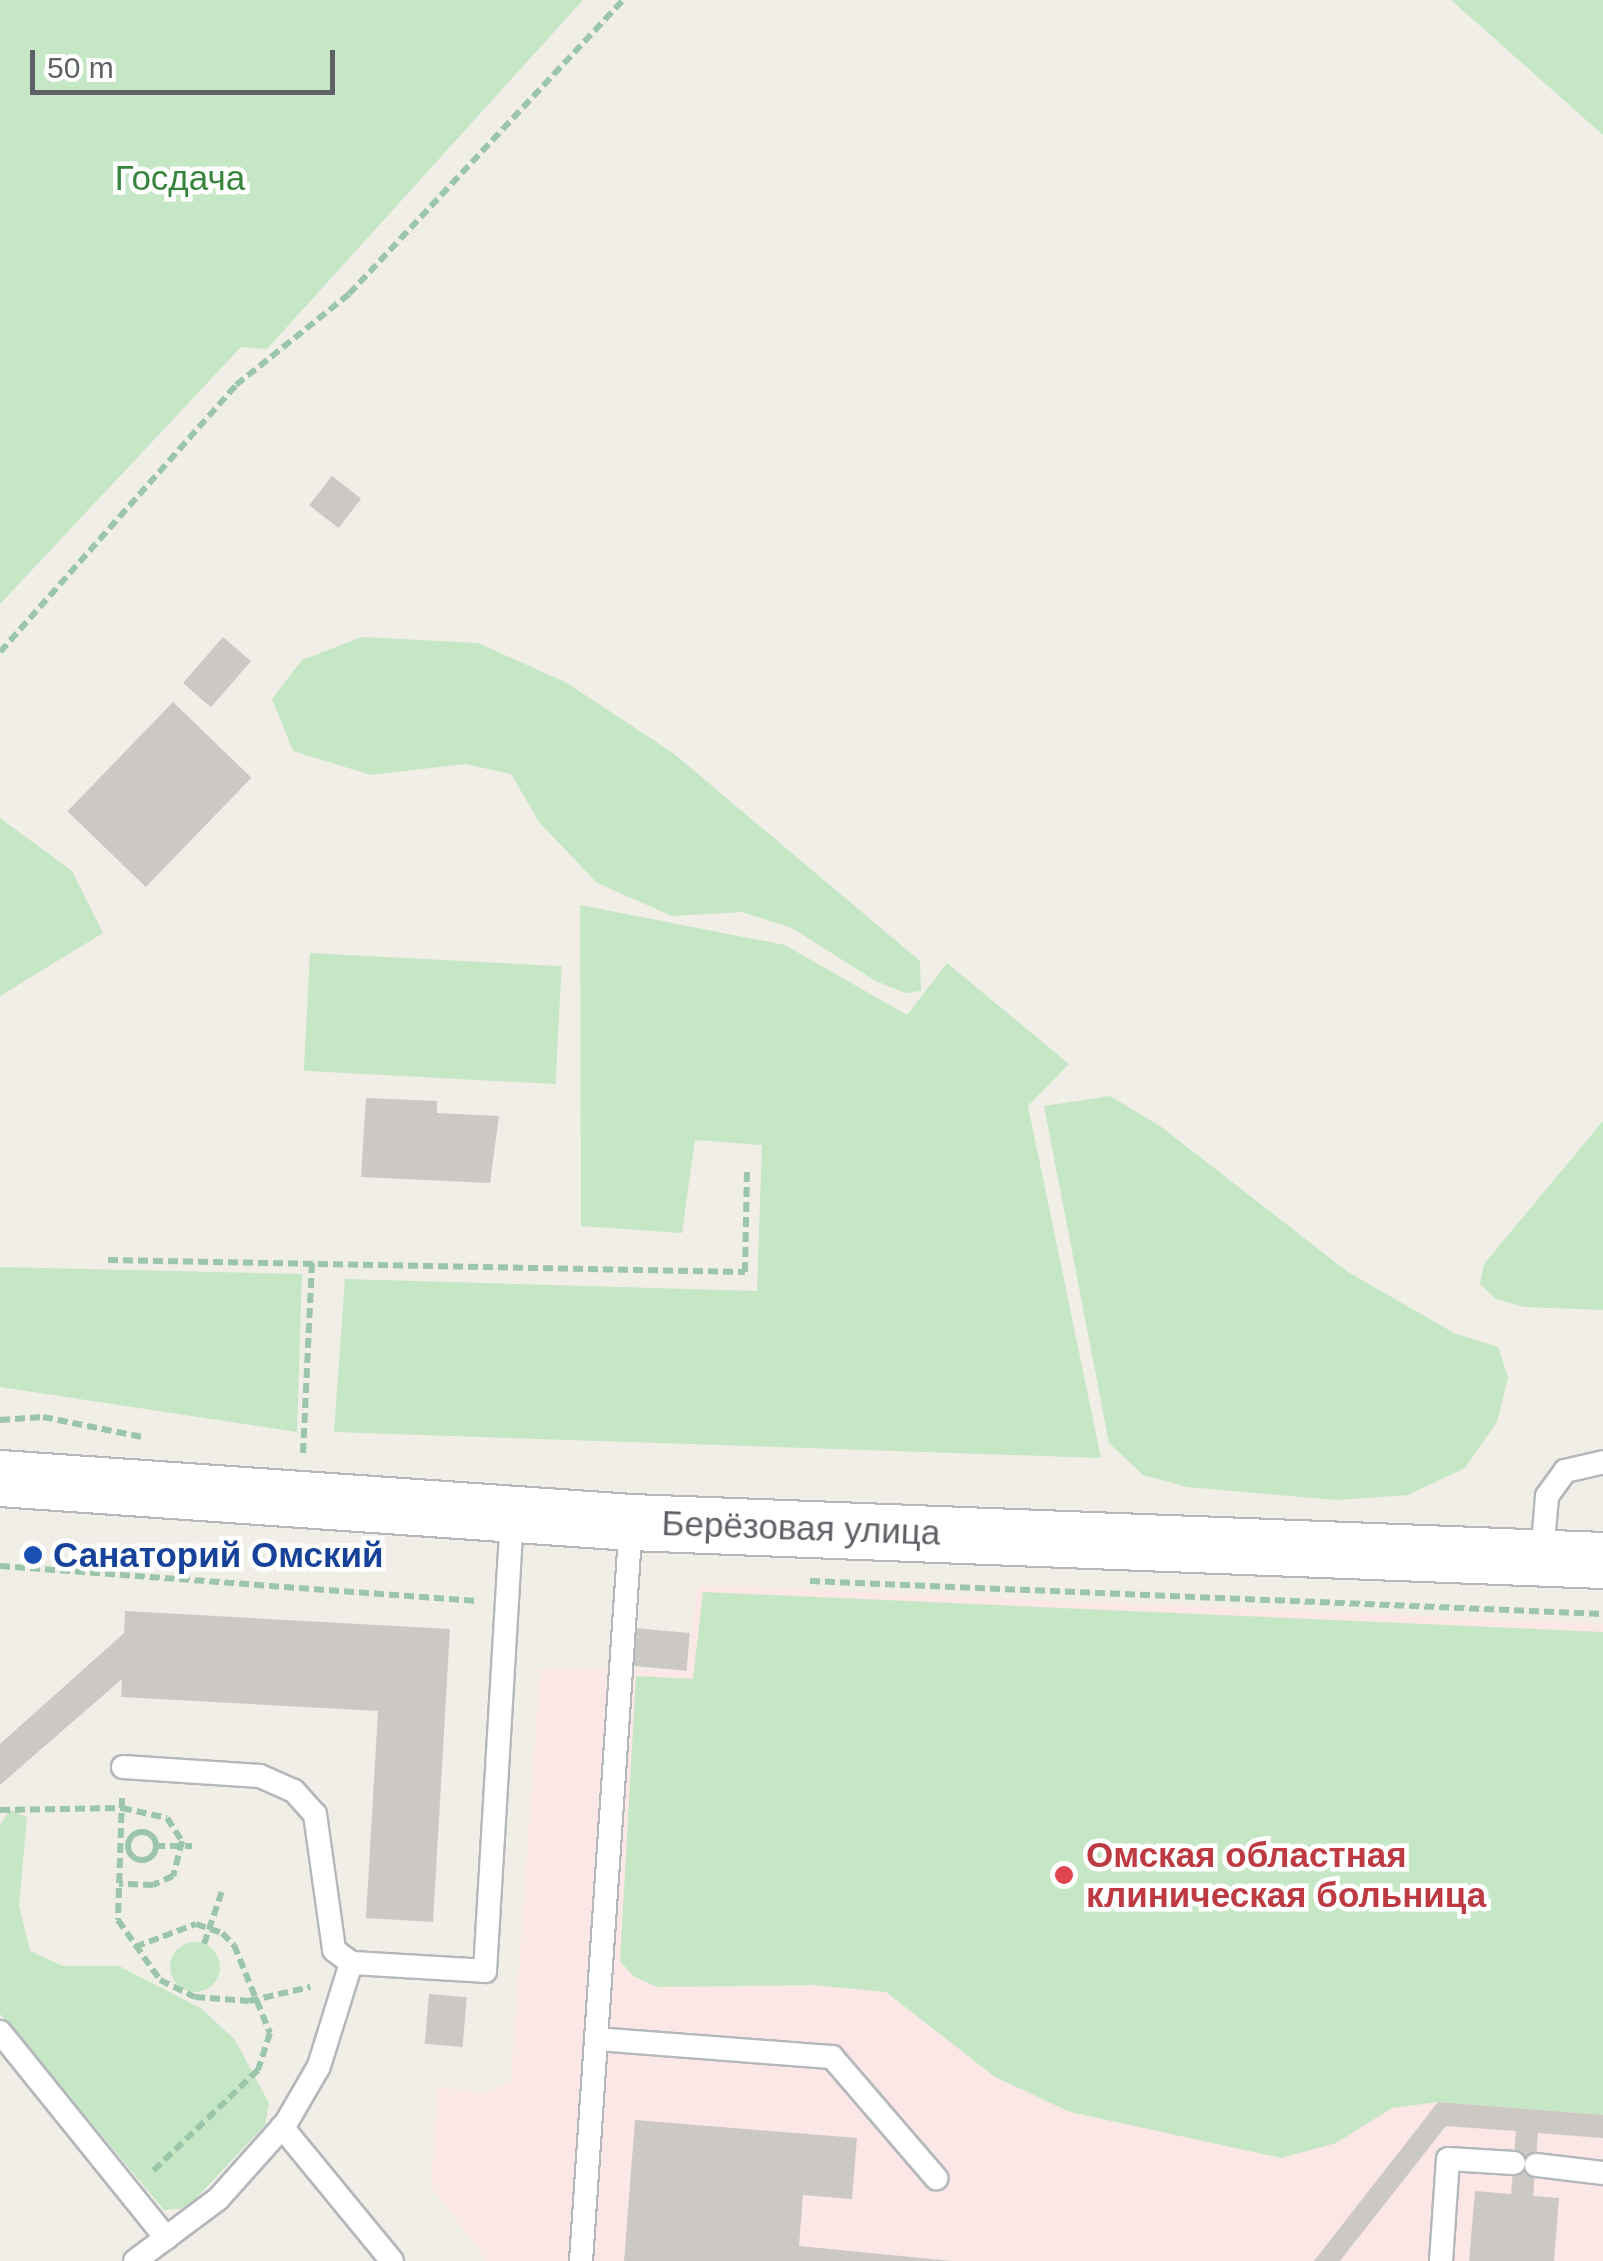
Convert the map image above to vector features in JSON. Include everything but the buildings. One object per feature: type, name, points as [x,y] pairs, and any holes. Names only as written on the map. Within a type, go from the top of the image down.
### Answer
[{"type":"main road","name":"Берёзовая улица","points":[[0,1478],[632,1522],[1603,1560]]},
{"type":"lane","points":[[1542,1556],[1547,1496],[1564,1471],[1603,1462]]},
{"type":"lane","points":[[347,1969],[485,1971],[512,1514]]},
{"type":"lane","points":[[581,2261],[632,1522]]},
{"type":"lane","points":[[123,1767],[260,1776],[294,1791],[315,1814],[334,1950],[347,1969],[320,2066],[282,2126],[218,2200],[135,2261]]},
{"type":"lane","points":[[0,2032],[166,2238]]},
{"type":"lane","points":[[596,2039],[832,2057],[936,2178]]},
{"type":"lane","points":[[282,2126],[392,2261]]},
{"type":"lane","points":[[1441,2261],[1448,2159],[1603,2173]]},
{"type":"path","points":[[0,652],[236,385],[349,294],[624,0]]},
{"type":"path","points":[[108,1260],[745,1272],[747,1167]]},
{"type":"path","points":[[300,1499],[312,1264]]},
{"type":"path","points":[[0,1420],[44,1417],[116,1430]]},
{"type":"path","points":[[0,1566],[490,1602],[508,1586]]},
{"type":"path","points":[[806,1581],[1603,1614]]},
{"type":"path","points":[[123,1767],[124,1845],[118,1920],[134,1947],[175,1991],[258,2000],[347,1969]]},
{"type":"path","points":[[0,1810],[122,1808],[167,1818],[182,1846],[178,1866],[163,1882],[119,1884]]},
{"type":"path","points":[[124,1845],[141,1832],[155,1846],[192,1846]]},
{"type":"path","points":[[124,1845],[142,1860],[155,1846]]},
{"type":"path","points":[[204,1944],[222,1891]]},
{"type":"path","points":[[130,2193],[258,2070],[270,2045],[258,2000],[234,1945],[210,1926],[196,1924],[134,1947]]},
{"type":"shaded area","name":"Омская областная клиническая больница","points":[[698,1585],[1603,1624],[1603,2261],[487,2261],[431,2186],[438,2087],[486,2094],[511,2080],[540,1669],[686,1671]]},
{"type":"green space","name":"Госдача","points":[[0,0],[583,0],[267,349],[241,347],[0,604]]},
{"type":"green space","points":[[1451,0],[1603,0],[1603,135]]},
{"type":"green space","points":[[362,637],[478,643],[567,683],[673,753],[920,961],[921,991],[905,993],[874,980],[792,928],[742,912],[672,916],[597,883],[539,822],[511,774],[465,764],[371,775],[293,751],[272,699],[302,660]]},
{"type":"green space","points":[[0,818],[72,871],[103,933],[0,996]]},
{"type":"green space","points":[[580,905],[785,945],[907,1015],[947,963],[1069,1064],[1028,1106],[1101,1458],[334,1432],[345,1279],[757,1291],[762,1145],[695,1140],[682,1233],[581,1226]]},
{"type":"green space","points":[[310,953],[562,966],[555,1084],[304,1071]]},
{"type":"green space","points":[[1110,1096],[1160,1126],[1348,1272],[1454,1333],[1498,1347],[1508,1377],[1497,1422],[1465,1468],[1408,1495],[1336,1500],[1187,1487],[1143,1475],[1109,1443],[1044,1106]]},
{"type":"green space","points":[[1603,1121],[1603,1310],[1524,1307],[1496,1299],[1480,1284],[1484,1264]]},
{"type":"green space","points":[[0,1267],[302,1274],[297,1432],[0,1387]]},
{"type":"green space","name":"Омская областная клиническая больница","points":[[703,1592],[1603,1632],[1603,2115],[1438,2102],[1392,2108],[1336,2143],[1281,2158],[1070,2112],[995,2077],[886,1992],[814,1985],[657,1987],[633,1976],[620,1961],[636,1676],[693,1679]]},
{"type":"green space","points":[[10,1810],[27,1817],[19,1906],[30,1951],[63,1966],[119,1966],[202,2009],[235,2040],[269,2103],[265,2125],[187,2208],[164,2210],[0,2014],[0,1825]]},
{"type":"green space","points":[[195,1942],[212,1950],[220,1967],[212,1984],[195,1992],[178,1984],[170,1967],[178,1950]]},
{"type":"place","name":"Санаторий Омский","points":[[33,1555]]},
{"type":"place","name":"Омская областная клиническая больница","points":[[1064,1875]]}]
